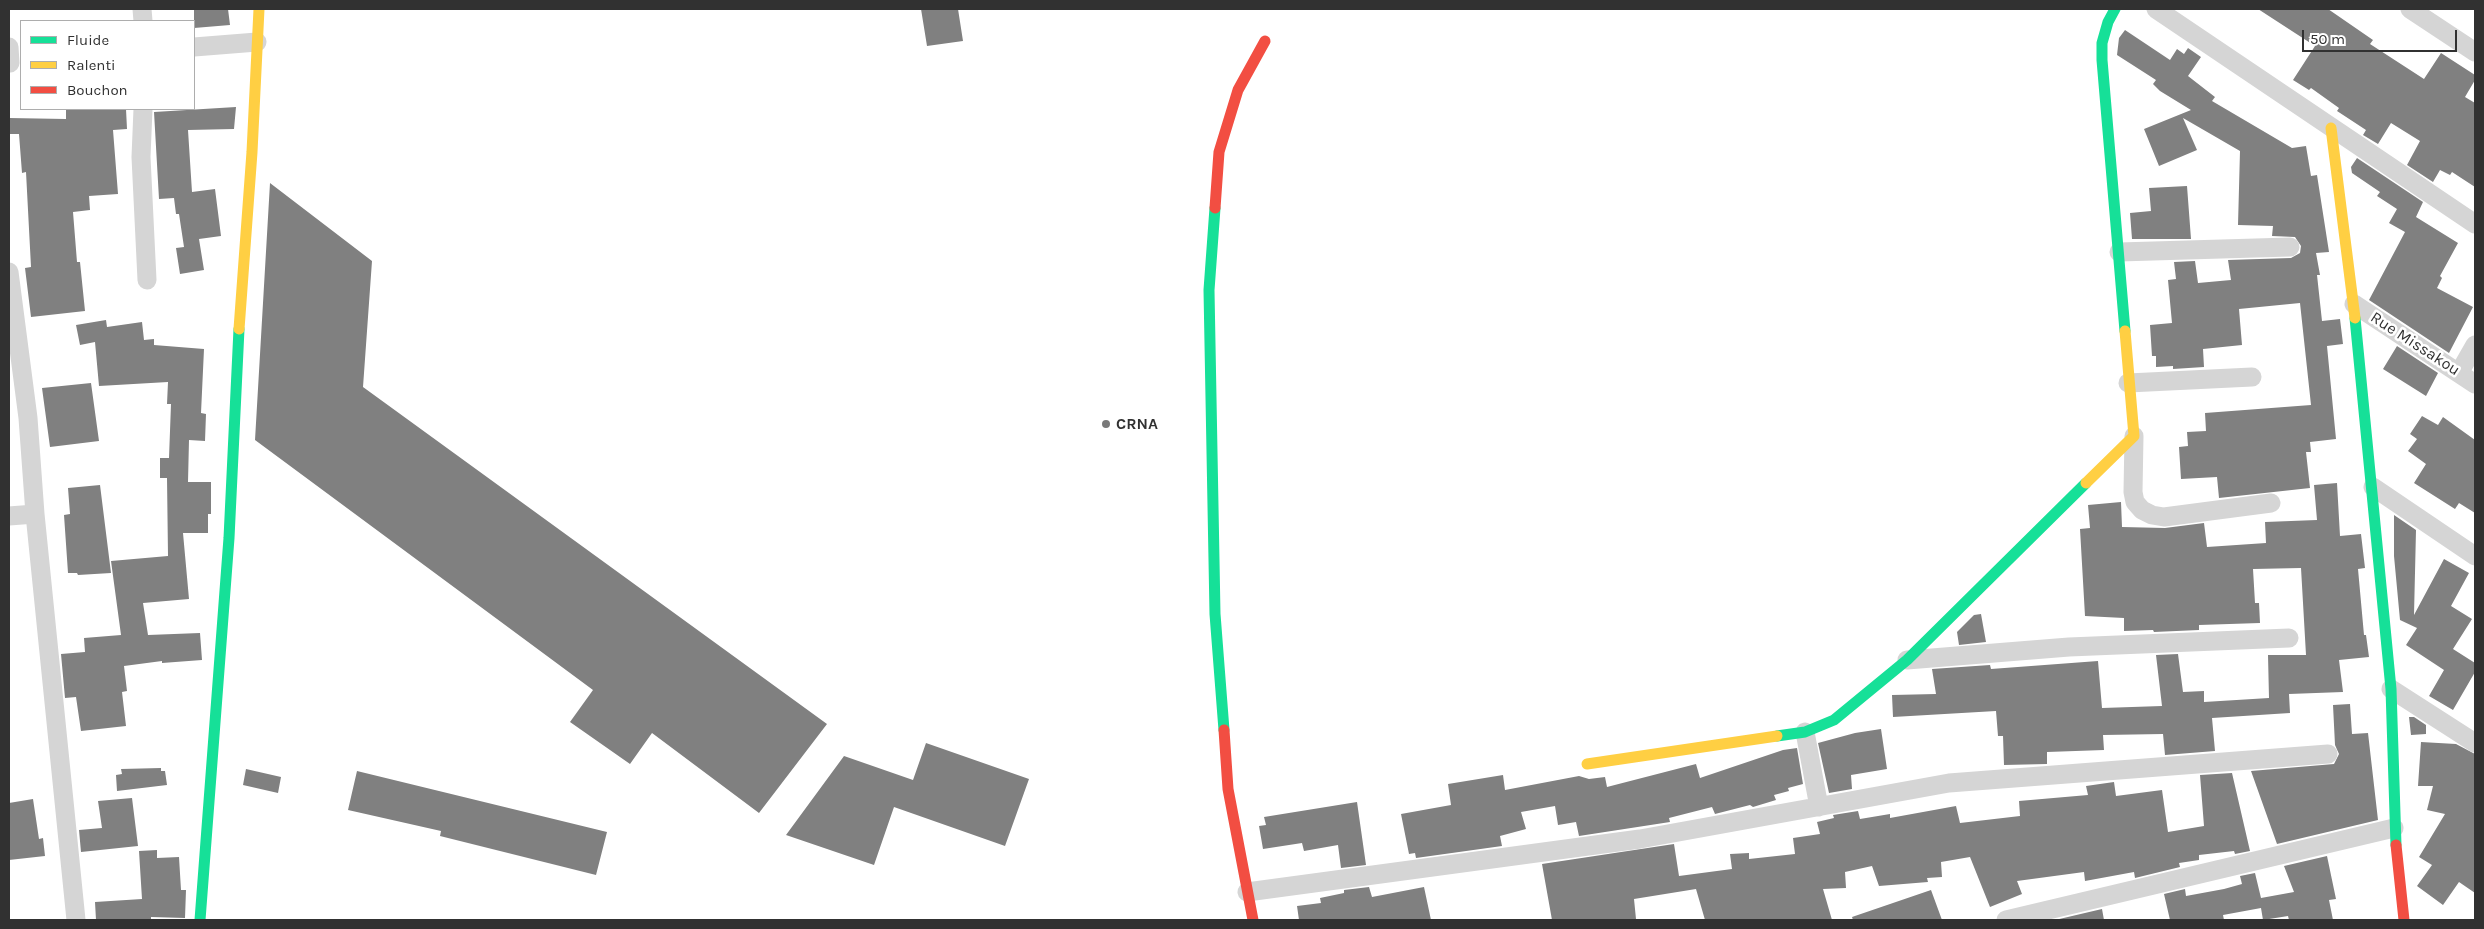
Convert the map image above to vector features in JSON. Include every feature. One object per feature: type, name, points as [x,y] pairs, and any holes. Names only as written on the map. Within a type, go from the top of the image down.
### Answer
[{"type":"street","points":[[200,920],[229,538],[241,277],[252,152],[259,9]]},
{"type":"street","points":[[2114,9],[2102,43],[2102,60],[2134,436],[2133,492],[2135,502],[2142,510],[2152,515],[2164,517],[2271,502]]},
{"type":"street","points":[[2156,9],[2475,224]]},
{"type":"street","points":[[2410,9],[2475,52]]},
{"type":"street","points":[[1253,920],[1228,789],[1215,614],[1209,290],[1219,152],[1238,90],[1265,41]]},
{"type":"street","points":[[195,47],[257,42]]},
{"type":"street","points":[[143,110],[141,157],[148,280]]},
{"type":"street","points":[[2331,128],[2354,304],[2373,487],[2391,689],[2394,828],[2404,920]]},
{"type":"street","points":[[2119,252],[2290,247]]},
{"type":"street","points":[[9,272],[28,418],[35,514],[76,920]]},
{"type":"street","name":"Rue Missakou","points":[[2354,304],[2475,384]]},
{"type":"street","points":[[2459,373],[2475,345]]},
{"type":"street","points":[[2128,383],[2252,377]]},
{"type":"street","points":[[1587,764],[1805,732],[1834,720],[1907,660],[2134,436]]},
{"type":"street","points":[[2373,487],[2475,556]]},
{"type":"street","points":[[9,516],[35,514]]},
{"type":"street","points":[[1907,660],[2069,647],[2290,638]]},
{"type":"street","points":[[2391,689],[2475,743]]},
{"type":"street","points":[[1805,732],[1819,807]]},
{"type":"street","points":[[1247,892],[1640,839],[1949,783],[2328,754]]},
{"type":"street","points":[[2006,920],[2394,828]]},
{"type":"building","points":[[194,9],[228,9],[230,25],[195,28]]},
{"type":"building","points":[[921,9],[958,9],[963,41],[927,46]]},
{"type":"building","points":[[2258,9],[2328,9],[2373,40],[2370,44],[2424,79],[2441,53],[2475,75],[2475,80],[2465,97],[2475,103],[2475,187],[2452,172],[2450,175],[2440,170],[2433,182],[2407,165],[2420,141],[2391,123],[2378,144],[2363,135],[2366,130],[2337,111],[2339,108],[2311,88],[2309,90],[2293,80],[2315,46]]},
{"type":"building","points":[[2125,30],[2170,60],[2177,49],[2184,54],[2188,48],[2201,57],[2188,76],[2215,97],[2212,101],[2292,148],[2306,146],[2311,176],[2317,175],[2329,252],[2316,253],[2320,275],[2317,275],[2322,321],[2340,319],[2343,344],[2327,346],[2336,439],[2310,442],[2311,452],[2306,452],[2310,488],[2219,498],[2217,477],[2181,479],[2179,447],[2188,446],[2187,432],[2206,431],[2205,413],[2311,405],[2300,303],[2239,309],[2242,345],[2203,349],[2204,367],[2173,369],[2173,366],[2156,367],[2156,356],[2152,356],[2150,325],[2172,323],[2168,280],[2176,279],[2174,262],[2195,261],[2198,283],[2231,280],[2228,260],[2291,258],[2300,253],[2301,246],[2295,237],[2272,236],[2273,226],[2238,225],[2240,151],[2183,118],[2197,150],[2159,166],[2144,129],[2191,110],[2160,91],[2153,84],[2156,80],[2117,55],[2119,38]]},
{"type":"building","points":[[236,107],[234,129],[188,130],[192,192],[215,189],[221,236],[199,239],[204,270],[180,274],[176,248],[184,247],[179,214],[176,214],[174,198],[159,199],[154,112]]},
{"type":"building","points":[[66,110],[126,110],[127,129],[113,130],[118,194],[89,196],[90,210],[73,212],[77,262],[80,262],[85,311],[31,317],[25,268],[31,267],[26,172],[22,173],[19,134],[9,134],[9,118],[66,119]]},
{"type":"building","points":[[2357,158],[2423,202],[2416,217],[2458,243],[2440,276],[2442,278],[2437,288],[2473,307],[2449,353],[2369,300],[2405,232],[2389,223],[2397,209],[2377,196],[2380,192],[2352,173],[2351,167]]},
{"type":"building","points":[[270,183],[372,261],[363,387],[827,724],[759,813],[652,733],[630,764],[570,722],[593,690],[255,440]]},
{"type":"building","points":[[2187,186],[2191,239],[2132,239],[2130,213],[2151,211],[2149,188]]},
{"type":"building","points":[[106,320],[107,327],[142,322],[144,340],[154,339],[154,345],[204,349],[201,413],[206,414],[205,441],[189,440],[188,482],[211,482],[211,514],[208,514],[208,533],[183,533],[189,599],[143,603],[148,635],[200,633],[202,660],[162,663],[162,661],[124,666],[127,691],[122,692],[126,726],[81,731],[76,697],[65,698],[61,654],[85,652],[84,638],[121,635],[111,561],[168,556],[167,478],[160,478],[160,458],[169,458],[171,404],[167,404],[168,382],[99,386],[95,342],[80,345],[76,325]]},
{"type":"building","points":[[2397,346],[2438,373],[2426,396],[2383,369]]},
{"type":"building","points":[[91,383],[99,441],[50,447],[42,388]]},
{"type":"building","points":[[2422,416],[2438,425],[2443,417],[2475,440],[2475,513],[2459,503],[2455,509],[2414,483],[2426,464],[2408,451],[2417,439],[2410,434]]},
{"type":"building","points":[[2337,483],[2340,536],[2361,534],[2365,568],[2358,569],[2364,635],[2366,635],[2369,657],[2339,660],[2343,692],[2289,694],[2290,713],[2212,718],[2215,751],[2165,755],[2163,734],[2103,735],[2104,750],[2047,752],[2047,764],[2004,765],[2003,736],[1998,736],[1996,711],[1893,717],[1892,695],[1936,694],[1932,669],[1990,665],[1991,669],[2098,661],[2102,708],[2162,706],[2156,655],[2178,654],[2183,692],[2204,691],[2204,702],[2269,698],[2268,655],[2306,655],[2301,568],[2253,569],[2255,603],[2259,603],[2260,623],[2199,625],[2199,630],[2124,631],[2124,618],[2085,616],[2080,529],[2090,528],[2088,505],[2121,502],[2122,527],[2165,528],[2204,523],[2207,547],[2266,543],[2265,522],[2317,520],[2314,485]]},
{"type":"building","points":[[100,485],[111,573],[78,575],[77,573],[68,573],[64,515],[70,514],[68,488]]},
{"type":"building","points":[[2394,515],[2416,530],[2414,615],[2444,559],[2469,573],[2451,606],[2472,619],[2453,649],[2475,663],[2475,672],[2453,710],[2429,696],[2444,670],[2406,645],[2417,628],[2400,620],[2394,556]]},
{"type":"building","points":[[1981,614],[1986,642],[1959,645],[1957,632],[1974,615]]},
{"type":"building","points":[[2350,704],[2352,734],[2368,733],[2378,820],[2277,844],[2251,771],[2334,764],[2339,754],[2335,745],[2333,705]]},
{"type":"building","points":[[2409,717],[2414,717],[2426,725],[2426,734],[2411,735]]},
{"type":"building","points":[[1881,729],[1887,769],[1851,775],[1852,789],[1829,793],[1818,743],[1855,733]]},
{"type":"building","points":[[2421,742],[2456,744],[2475,754],[2475,893],[2459,882],[2443,905],[2417,886],[2432,865],[2419,857],[2445,814],[2427,810],[2433,786],[2418,786]]},
{"type":"building","points":[[926,743],[1029,779],[1005,846],[894,807],[874,865],[786,835],[844,756],[913,780]]},
{"type":"building","points":[[1797,748],[1803,784],[1788,788],[1789,791],[1774,795],[1776,800],[1753,807],[1750,805],[1715,814],[1712,807],[1669,818],[1670,822],[1579,836],[1576,822],[1558,825],[1555,806],[1521,812],[1526,829],[1500,836],[1502,846],[1416,858],[1415,853],[1409,854],[1401,814],[1451,805],[1448,784],[1503,775],[1505,790],[1579,776],[1589,779],[1605,777],[1607,787],[1696,764],[1700,778],[1783,750]]},
{"type":"building","points":[[161,768],[161,771],[165,771],[167,785],[117,791],[116,775],[122,774],[121,769]]},
{"type":"building","points":[[246,769],[281,777],[278,793],[243,785]]},
{"type":"building","points":[[357,771],[607,832],[596,875],[440,836],[441,831],[348,810]]},
{"type":"building","points":[[2232,773],[2250,851],[2235,854],[2234,851],[2199,855],[2199,860],[2179,863],[2180,867],[2135,878],[2134,872],[2085,881],[2084,872],[2017,881],[2022,894],[1990,907],[1970,857],[1941,862],[1942,877],[1927,878],[1928,882],[1879,886],[1872,866],[1845,872],[1846,888],[1823,889],[1832,920],[1705,920],[1696,889],[1634,899],[1636,919],[1552,920],[1542,864],[1674,844],[1679,876],[1732,869],[1730,854],[1749,853],[1749,859],[1795,854],[1793,838],[1820,834],[1817,822],[1834,818],[1833,815],[1858,811],[1860,819],[1890,814],[1890,818],[1956,806],[1960,823],[2020,816],[2019,801],[2088,795],[2086,786],[2114,782],[2116,796],[2162,790],[2168,832],[2204,826],[2200,775]]},
{"type":"building","points":[[132,798],[138,846],[81,852],[79,830],[102,828],[98,801]]},
{"type":"building","points":[[33,799],[39,839],[43,838],[45,856],[9,860],[9,803]]},
{"type":"building","points":[[1357,802],[1366,865],[1341,868],[1338,845],[1304,851],[1302,843],[1263,849],[1259,826],[1266,825],[1264,817]]},
{"type":"building","points":[[157,850],[157,858],[179,857],[181,890],[186,890],[185,918],[151,917],[151,920],[96,920],[95,902],[142,899],[139,851]]},
{"type":"building","points":[[2327,856],[2336,899],[2329,900],[2333,920],[2289,920],[2288,916],[2263,920],[2261,908],[2223,915],[2224,920],[2170,920],[2164,894],[2185,889],[2186,896],[2224,889],[2242,884],[2240,876],[2255,873],[2261,898],[2294,892],[2284,866]]},
{"type":"building","points":[[1369,887],[1372,897],[1424,887],[1431,920],[1299,920],[1297,906],[1321,903],[1320,898],[1344,893],[1344,890]]},
{"type":"building","points":[[1931,890],[1942,920],[1853,920],[1852,917]]},
{"type":"building","points":[[2102,909],[2104,920],[2055,920]]},
{"type":"traffic: fast","points":[[2115,9],[2108,22],[2102,43],[2102,60],[2125,331]]},
{"type":"traffic: fast","points":[[1215,208],[1209,290],[1215,614],[1224,730]]},
{"type":"traffic: fast","points":[[2355,318],[2391,689],[2396,845]]},
{"type":"traffic: fast","points":[[200,920],[229,538],[239,329]]},
{"type":"traffic: fast","points":[[1777,736],[1805,732],[1834,720],[1907,660],[2086,483]]},
{"type":"traffic: slow","points":[[239,329],[252,152],[259,9]]},
{"type":"traffic: slow","points":[[2331,128],[2355,318]]},
{"type":"traffic: slow","points":[[2086,483],[2134,436],[2125,331]]},
{"type":"traffic: slow","points":[[1587,764],[1777,736]]},
{"type":"traffic: jam","points":[[1215,208],[1219,152],[1238,90],[1265,41]]},
{"type":"traffic: jam","points":[[1224,730],[1228,789],[1253,920]]},
{"type":"traffic: jam","points":[[2396,845],[2404,920]]},
{"type":"place","name":"CRNA","points":[[1106,424]]}]
